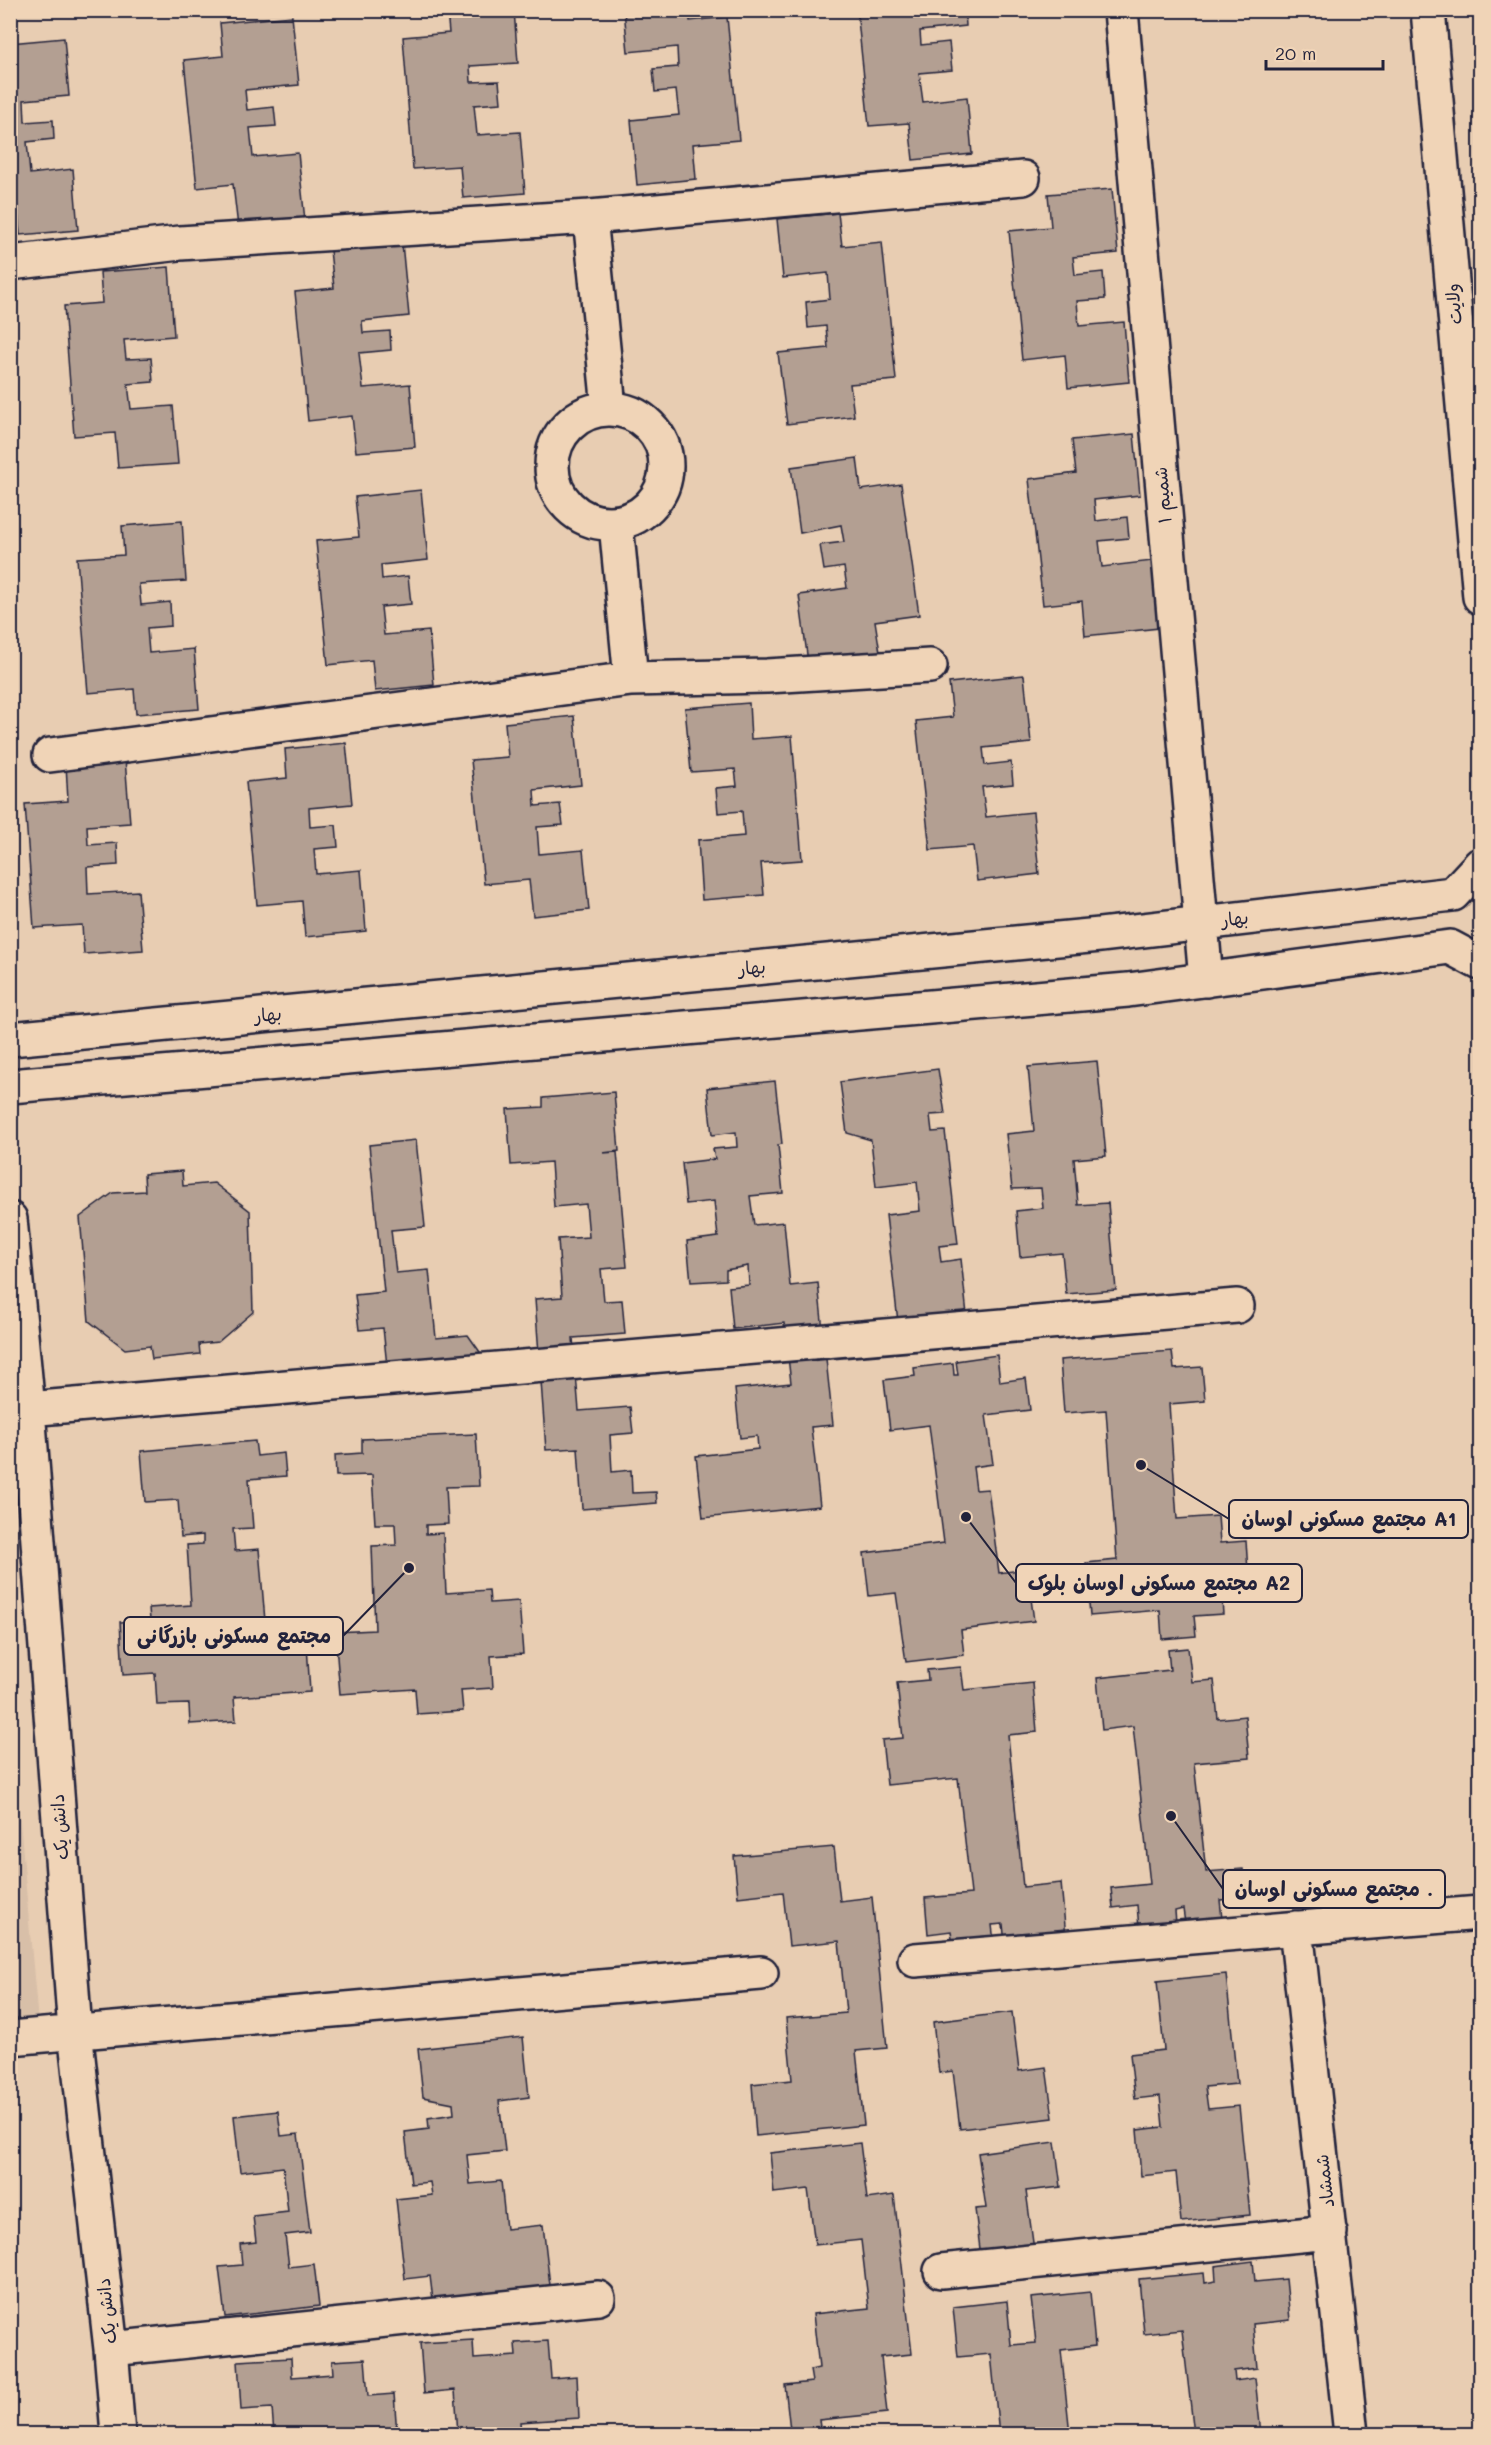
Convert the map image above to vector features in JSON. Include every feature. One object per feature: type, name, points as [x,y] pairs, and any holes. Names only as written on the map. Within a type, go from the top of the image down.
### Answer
[{"type":"street","name":"شمیم ۱","points":[[1121,10],[1206,980]]},
{"type":"street","name":"ولایت","points":[[1428,10],[1480,597]]},
{"type":"street","points":[[10,263],[180,243],[590,217],[1023,178]]},
{"type":"street","points":[[590,217],[609,408]]},
{"type":"street","points":[[609,408],[637,415],[651,428],[658,435],[667,462],[662,491],[643,513],[616,524],[596,522],[577,514],[562,499],[554,480],[552,459],[558,439],[571,423],[588,412],[609,408]]},
{"type":"street","points":[[616,524],[631,679]]},
{"type":"street","points":[[50,755],[631,679],[767,676],[930,666]]},
{"type":"street","name":"بهار","points":[[10,1039],[1100,935],[1453,894],[1480,865]]},
{"type":"street","points":[[10,1086],[1128,990],[1450,948],[1480,963]]},
{"type":"street","name":"دانش یک","points":[[10,1220],[28,1409],[75,2031],[111,2349],[117,2434]]},
{"type":"street","points":[[28,1409],[1236,1306]]},
{"type":"street","points":[[915,1960],[1480,1913]]},
{"type":"street","name":"شمشاد","points":[[1296,1929],[1351,2434]]},
{"type":"street","points":[[10,2038],[760,1973]]},
{"type":"street","points":[[941,2271],[1330,2232]]},
{"type":"street","points":[[111,2349],[598,2298]]},
{"type":"shaded area","points":[[10,1709],[38,2022],[10,2024]]},
{"type":"building","points":[[447,10],[514,10],[518,63],[470,66],[471,82],[499,81],[501,103],[474,105],[477,135],[520,132],[525,193],[463,198],[460,166],[413,169],[403,37],[449,33]]},
{"type":"building","points":[[624,10],[689,10],[690,21],[727,17],[739,140],[693,144],[696,179],[637,185],[631,120],[679,115],[676,90],[655,92],[653,69],[678,67],[677,47],[628,52]]},
{"type":"building","points":[[857,10],[965,10],[966,26],[920,31],[921,45],[949,42],[952,70],[919,73],[923,102],[967,97],[972,154],[913,160],[909,123],[869,126]]},
{"type":"building","points":[[292,16],[299,85],[245,90],[247,110],[274,107],[276,126],[250,128],[253,157],[298,153],[305,221],[238,227],[233,184],[197,188],[184,60],[223,56],[220,23]]},
{"type":"building","points":[[64,38],[69,96],[24,100],[25,122],[53,120],[54,139],[27,142],[30,174],[73,169],[78,230],[20,235],[17,201],[10,202],[10,43]]},
{"type":"building","points":[[1112,189],[1118,253],[1073,257],[1075,275],[1103,272],[1105,299],[1077,301],[1079,326],[1124,322],[1129,382],[1068,388],[1065,355],[1022,360],[1009,231],[1051,227],[1048,194]]},
{"type":"building","points":[[838,213],[842,246],[882,242],[896,380],[850,384],[854,416],[787,424],[778,353],[828,348],[826,326],[808,328],[806,302],[830,299],[828,273],[783,278],[777,219]]},
{"type":"building","points":[[402,243],[409,316],[362,321],[363,333],[390,331],[391,350],[359,353],[363,388],[410,384],[415,447],[356,452],[352,416],[308,421],[295,292],[334,288],[330,250]]},
{"type":"building","points":[[169,267],[174,336],[124,340],[126,359],[151,358],[153,382],[128,384],[131,409],[173,406],[178,464],[118,468],[115,433],[74,436],[64,306],[102,303],[100,272]]},
{"type":"building","points":[[1134,434],[1140,495],[1094,500],[1096,521],[1127,517],[1129,538],[1099,541],[1102,567],[1152,561],[1159,628],[1085,636],[1082,601],[1043,605],[1029,479],[1076,473],[1072,440]]},
{"type":"building","points":[[857,458],[861,490],[901,484],[919,615],[875,621],[880,652],[808,662],[799,595],[847,588],[844,567],[824,570],[820,545],[844,542],[841,525],[800,533],[791,467]]},
{"type":"building","points":[[421,490],[428,560],[381,565],[382,579],[408,576],[411,604],[381,607],[384,635],[429,631],[434,685],[375,691],[372,660],[328,665],[316,541],[359,537],[355,497]]},
{"type":"building","points":[[182,521],[186,581],[139,584],[141,605],[170,602],[171,626],[147,628],[149,653],[194,649],[199,709],[136,714],[134,689],[88,693],[77,558],[124,555],[122,526]]},
{"type":"building","points":[[1024,675],[1031,743],[983,748],[985,765],[1011,762],[1013,784],[982,787],[986,817],[1033,812],[1039,874],[977,881],[973,846],[930,850],[916,721],[953,717],[949,683]]},
{"type":"building","points":[[749,703],[751,739],[792,736],[802,860],[761,863],[764,895],[702,900],[698,840],[744,836],[742,811],[718,813],[716,788],[737,786],[735,769],[691,772],[685,708]]},
{"type":"building","points":[[574,716],[581,785],[534,790],[535,806],[560,804],[563,825],[537,827],[539,854],[583,850],[589,910],[533,916],[529,880],[484,884],[471,760],[508,757],[505,723]]},
{"type":"building","points":[[346,743],[352,804],[309,808],[310,827],[336,825],[338,847],[314,849],[316,874],[361,870],[366,931],[305,937],[302,901],[257,905],[246,782],[287,778],[285,749]]},
{"type":"building","points":[[125,759],[130,823],[87,826],[88,845],[117,843],[118,865],[87,867],[88,894],[138,891],[143,950],[84,954],[82,925],[34,928],[25,804],[68,801],[66,764]]},
{"type":"building","points":[[1097,1061],[1106,1156],[1074,1159],[1078,1205],[1108,1203],[1116,1290],[1066,1294],[1062,1253],[1020,1257],[1016,1211],[1043,1208],[1041,1188],[1012,1189],[1006,1134],[1034,1131],[1028,1067]]},
{"type":"building","points":[[938,1069],[945,1114],[930,1115],[932,1132],[945,1131],[958,1244],[939,1246],[941,1262],[961,1259],[967,1315],[898,1322],[886,1215],[920,1211],[917,1182],[876,1187],[871,1140],[847,1133],[840,1082]]},
{"type":"building","points":[[775,1081],[782,1144],[778,1145],[783,1193],[750,1196],[754,1225],[784,1222],[790,1286],[818,1283],[833,1425],[811,1427],[820,1506],[703,1518],[696,1456],[758,1449],[757,1436],[740,1438],[735,1389],[791,1383],[784,1323],[733,1329],[729,1287],[749,1285],[748,1266],[726,1270],[726,1280],[691,1282],[687,1241],[718,1237],[714,1201],[686,1204],[682,1163],[715,1159],[713,1149],[737,1147],[736,1132],[712,1135],[707,1088]]},
{"type":"building","points":[[614,1092],[619,1151],[603,1153],[617,1152],[627,1267],[601,1269],[604,1301],[622,1300],[625,1334],[573,1338],[579,1411],[630,1407],[633,1433],[610,1435],[612,1472],[631,1470],[632,1493],[656,1492],[657,1503],[582,1509],[578,1448],[546,1450],[535,1299],[562,1297],[558,1239],[589,1237],[586,1204],[554,1207],[551,1162],[511,1165],[507,1109],[543,1107],[543,1098]]},
{"type":"building","points":[[416,1140],[425,1227],[391,1230],[396,1273],[429,1270],[436,1338],[468,1335],[480,1352],[474,1376],[389,1385],[383,1328],[359,1330],[355,1295],[384,1292],[369,1145]]},
{"type":"building","points":[[182,1171],[183,1186],[214,1183],[250,1211],[253,1312],[218,1342],[199,1344],[200,1354],[152,1359],[150,1346],[125,1349],[89,1321],[80,1217],[113,1193],[145,1191],[144,1174]]},
{"type":"building","points":[[1172,1351],[1174,1369],[1202,1367],[1205,1401],[1169,1404],[1177,1519],[1218,1516],[1220,1543],[1246,1541],[1248,1571],[1220,1573],[1223,1614],[1194,1616],[1196,1636],[1162,1639],[1160,1610],[1090,1616],[1086,1563],[1117,1560],[1106,1410],[1064,1413],[1060,1360]]},
{"type":"building","points":[[997,1355],[1000,1382],[1026,1378],[1030,1410],[986,1415],[993,1464],[973,1467],[976,1490],[988,1489],[999,1573],[1027,1569],[1034,1621],[961,1630],[964,1655],[906,1662],[896,1593],[869,1596],[864,1553],[944,1543],[929,1425],[890,1430],[884,1380],[915,1376],[914,1368],[953,1363],[954,1375],[958,1375],[956,1361]]},
{"type":"building","points":[[476,1434],[479,1486],[446,1487],[448,1524],[426,1525],[426,1534],[443,1533],[446,1593],[489,1590],[490,1603],[519,1601],[523,1654],[491,1656],[493,1688],[461,1690],[463,1711],[417,1714],[415,1689],[340,1694],[335,1632],[375,1630],[372,1546],[396,1545],[395,1524],[375,1524],[372,1475],[336,1476],[335,1455],[362,1453],[362,1439]]},
{"type":"building","points":[[255,1441],[257,1456],[284,1453],[286,1476],[249,1479],[253,1528],[233,1529],[235,1551],[259,1549],[266,1633],[306,1630],[310,1692],[234,1697],[236,1721],[190,1724],[189,1704],[157,1705],[155,1673],[123,1675],[120,1622],[150,1620],[149,1608],[191,1605],[187,1545],[203,1544],[203,1535],[181,1537],[178,1500],[145,1502],[141,1451]]},
{"type":"building","points":[[1188,1648],[1192,1682],[1214,1680],[1218,1719],[1245,1716],[1249,1758],[1194,1763],[1206,1872],[1243,1869],[1246,1898],[1220,1900],[1222,1919],[1185,1923],[1183,1909],[1175,1911],[1176,1924],[1139,1928],[1137,1905],[1113,1908],[1111,1888],[1150,1884],[1133,1726],[1102,1730],[1097,1678],[1170,1670],[1168,1650]]},
{"type":"building","points":[[961,1667],[964,1690],[1033,1683],[1037,1732],[1008,1735],[1023,1887],[1061,1883],[1066,1937],[1005,1944],[1003,1924],[992,1925],[994,1942],[953,1947],[951,1931],[928,1934],[925,1898],[971,1894],[958,1778],[887,1785],[882,1740],[903,1738],[897,1683],[928,1680],[927,1670]]},
{"type":"building","points":[[834,1847],[840,1901],[872,1897],[887,2048],[856,2051],[864,2125],[756,2136],[752,2084],[792,2080],[786,2018],[846,2013],[839,1941],[789,1946],[783,1892],[738,1897],[734,1856]]},
{"type":"building","points":[[1226,1974],[1237,2084],[1205,2087],[1208,2109],[1239,2106],[1250,2215],[1181,2222],[1176,2172],[1141,2176],[1137,2130],[1163,2127],[1160,2096],[1135,2099],[1130,2054],[1164,2050],[1157,1981]]},
{"type":"building","points":[[1012,2012],[1019,2071],[1046,2067],[1053,2118],[960,2129],[953,2071],[939,2073],[933,2022]]},
{"type":"building","points":[[523,2037],[529,2097],[499,2101],[505,2151],[467,2155],[470,2184],[501,2181],[506,2229],[543,2225],[551,2294],[434,2308],[430,2276],[405,2279],[396,2199],[432,2195],[430,2182],[411,2184],[405,2132],[429,2129],[428,2118],[454,2114],[453,2103],[423,2097],[418,2049]]},
{"type":"building","points":[[278,2111],[281,2136],[298,2134],[310,2232],[285,2235],[289,2267],[314,2264],[319,2306],[225,2317],[219,2267],[242,2265],[240,2244],[256,2242],[253,2216],[288,2212],[283,2167],[240,2172],[234,2116]]},
{"type":"building","points":[[1055,2142],[1061,2187],[1026,2191],[1034,2250],[981,2257],[975,2209],[986,2208],[978,2153]]},
{"type":"building","points":[[860,2143],[867,2199],[894,2195],[912,2354],[881,2357],[887,2413],[819,2420],[820,2427],[790,2430],[785,2385],[812,2382],[810,2370],[819,2368],[813,2314],[869,2308],[861,2240],[815,2245],[808,2189],[774,2193],[770,2153]]},
{"type":"building","points":[[1253,2261],[1255,2282],[1286,2279],[1290,2320],[1253,2324],[1257,2368],[1234,2371],[1235,2381],[1255,2378],[1261,2434],[1194,2434],[1182,2330],[1144,2334],[1139,2279],[1204,2273],[1205,2283],[1216,2281],[1215,2266]]},
{"type":"building","points":[[1090,2292],[1095,2346],[1061,2350],[1070,2434],[999,2434],[991,2354],[958,2357],[953,2307],[1007,2301],[1011,2345],[1036,2343],[1031,2298]]},
{"type":"building","points":[[473,2340],[474,2359],[516,2356],[515,2343],[548,2341],[551,2378],[577,2376],[579,2418],[520,2422],[521,2434],[458,2434],[455,2390],[424,2393],[420,2343]]},
{"type":"building","points":[[291,2358],[292,2377],[333,2374],[332,2361],[365,2359],[368,2396],[394,2394],[397,2434],[274,2434],[272,2408],[241,2410],[238,2361]]},
{"type":"place","name":"مجتمع مسکونی اوسان A1","points":[[1141,1465]]},
{"type":"place","name":"مجتمع مسکونی اوسان بلوک A2","points":[[966,1517]]},
{"type":"place","name":"مجتمع مسکونی بازرگانی","points":[[409,1568]]},
{"type":"place","name":"مجتمع مسکونی اوسان .","points":[[1171,1816]]}]
